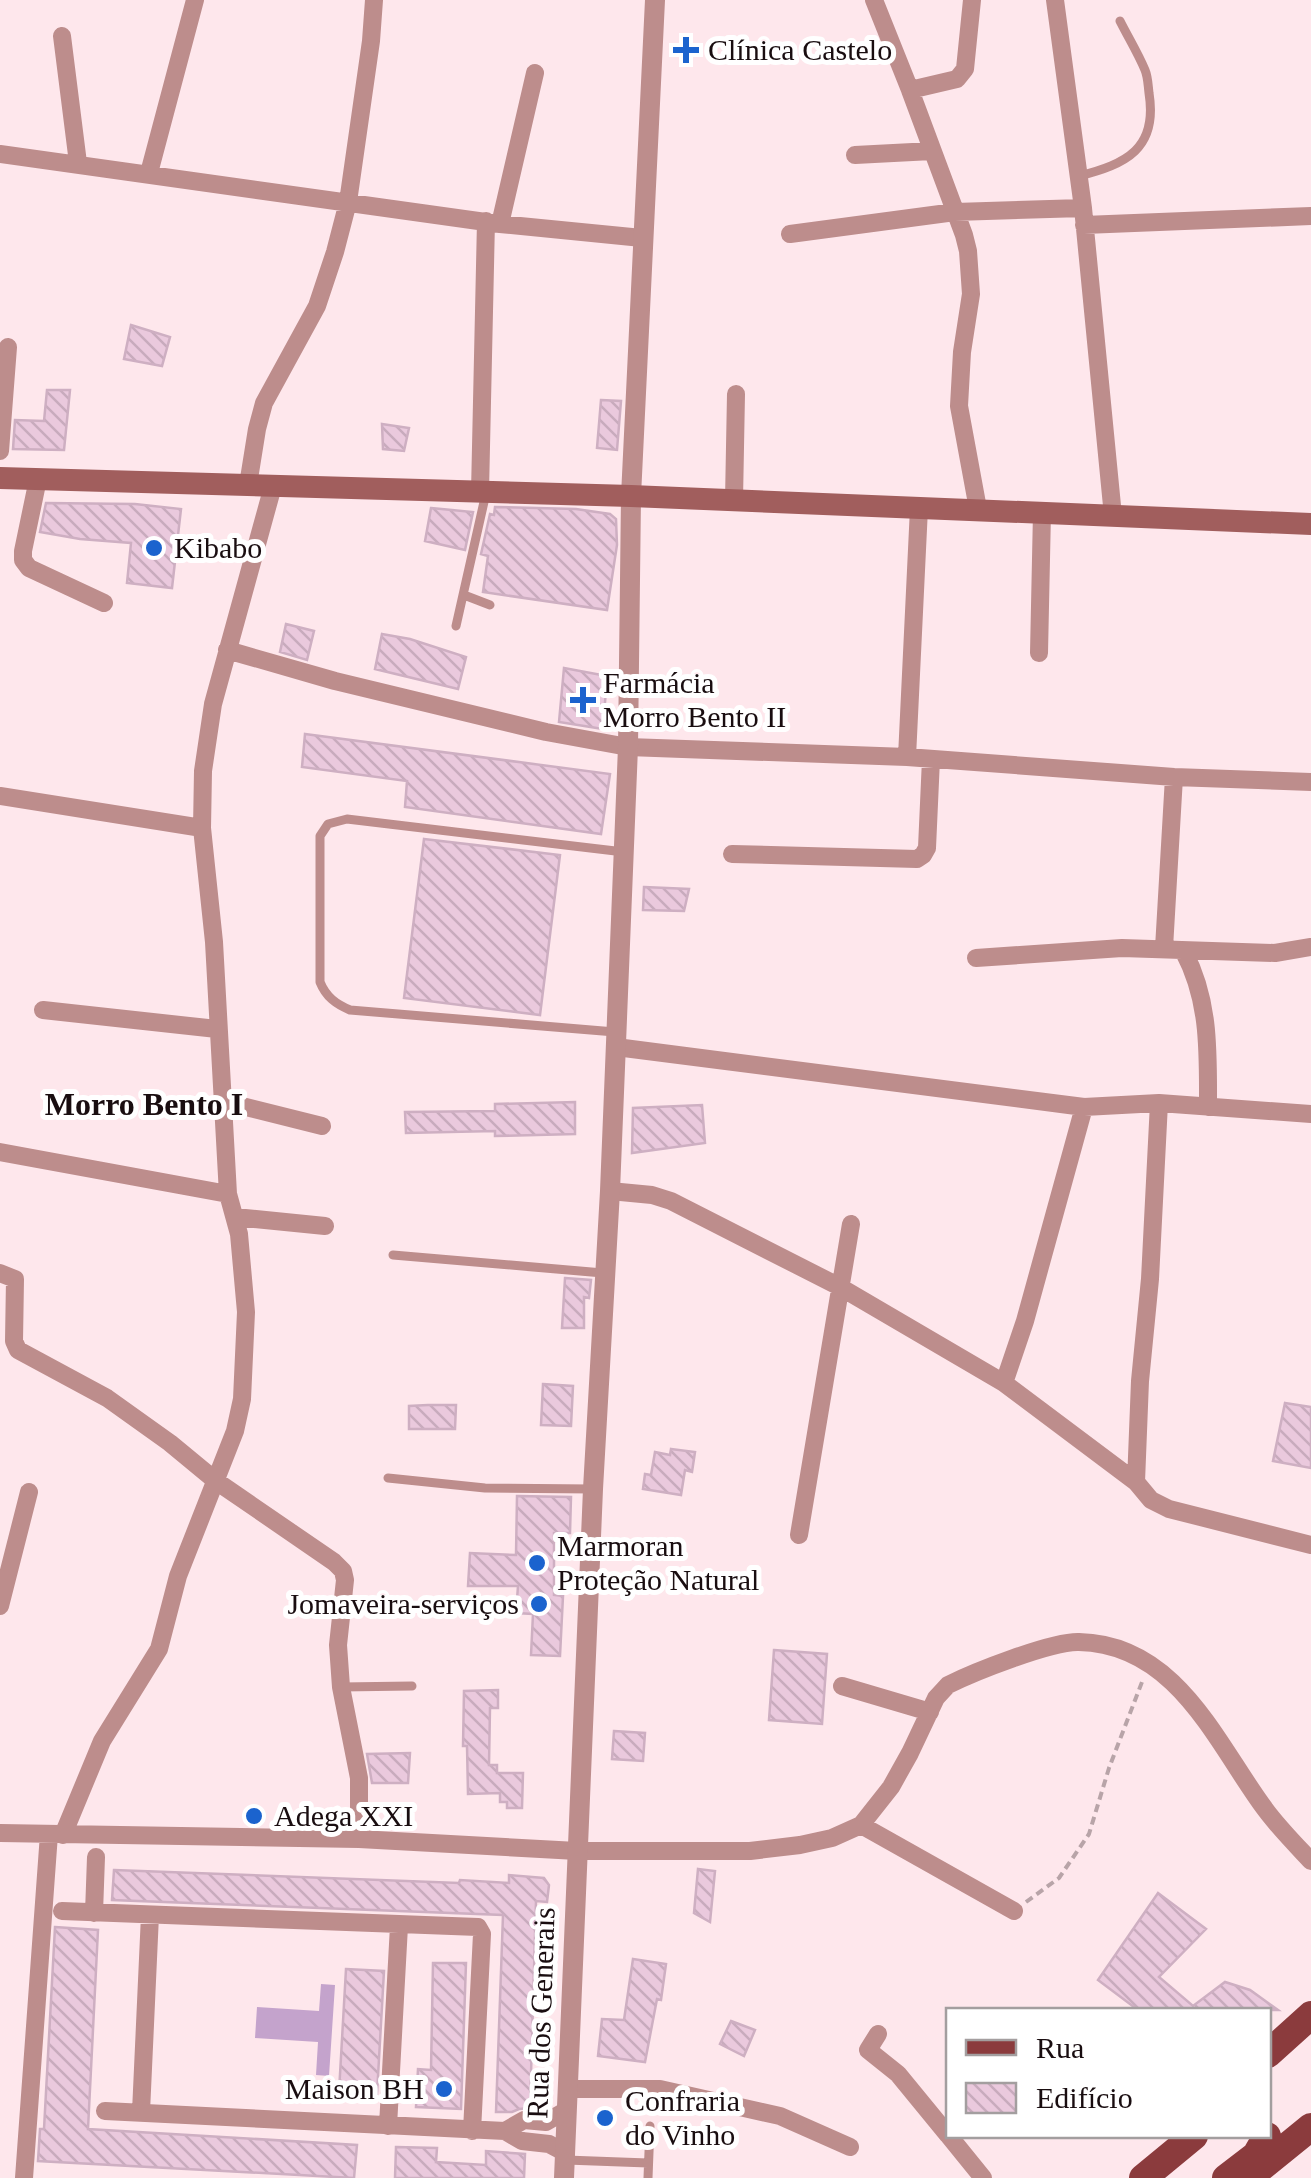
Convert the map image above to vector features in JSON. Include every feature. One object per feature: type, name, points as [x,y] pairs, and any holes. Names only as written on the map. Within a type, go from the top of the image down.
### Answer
[{"type":"main road","points":[[0,478],[632,496],[1311,524]]},
{"type":"main road","points":[[1271,2051],[1311,2015]]},
{"type":"main road","points":[[1248,2178],[1311,2127]]},
{"type":"main road","points":[[1134,2178],[1178,2138]]},
{"type":"main road","points":[[1142,2178],[1192,2138]]},
{"type":"main road","points":[[1226,2178],[1256,2155],[1265,2138]]},
{"type":"street","points":[[149,173],[195,0]]},
{"type":"street","points":[[248,485],[264,404],[317,306],[336,252],[348,202],[374,0]]},
{"type":"street","name":"Rua dos Generais","points":[[565,2164],[593,1489],[610,1191],[628,747],[632,496],[655,0]]},
{"type":"street","points":[[874,0],[968,252],[971,294],[959,406],[978,510]]},
{"type":"street","points":[[910,90],[957,79],[964,69],[972,0]]},
{"type":"street","points":[[1055,0],[1084,216],[1113,516]]},
{"type":"street","points":[[62,36],[78,163]]},
{"type":"street","points":[[483,492],[493,222],[534,73]]},
{"type":"street","points":[[854,154],[932,151]]},
{"type":"street","points":[[0,154],[493,222],[642,238]]},
{"type":"street","points":[[790,234],[955,212],[1311,216]]},
{"type":"street","points":[[0,451],[8,348]]},
{"type":"street","points":[[734,500],[736,394]]},
{"type":"street","points":[[38,478],[23,560],[29,568],[104,603]]},
{"type":"street","points":[[24,2178],[56,1835],[102,1741],[159,1649],[178,1576],[235,1431],[242,1399],[246,1312],[242,1262],[228,1194],[214,942],[202,828],[202,771],[212,704],[273,486]]},
{"type":"street","points":[[907,757],[919,508]]},
{"type":"street","points":[[1039,653],[1042,512]]},
{"type":"street","points":[[227,650],[335,681],[546,732],[628,747],[907,757],[1174,777],[1311,782]]},
{"type":"street","points":[[732,854],[917,859],[927,848],[932,759]]},
{"type":"street","points":[[1164,948],[1174,777]]},
{"type":"street","points":[[0,796],[202,828]]},
{"type":"street","points":[[976,958],[1164,948],[1184,952],[1275,952],[1311,947]]},
{"type":"street","points":[[1184,952],[1197,981],[1206,1017],[1208,1107]]},
{"type":"street","points":[[43,1010],[217,1029]]},
{"type":"street","points":[[616,1040],[1084,1107],[1160,1103],[1311,1114]]},
{"type":"street","points":[[222,1101],[322,1126]]},
{"type":"street","points":[[1136,1482],[1160,1103]]},
{"type":"street","points":[[1004,1383],[1084,1107]]},
{"type":"street","points":[[0,1152],[228,1194]]},
{"type":"street","points":[[610,1191],[670,1201],[840,1288],[1004,1383],[1136,1482],[1151,1500],[1168,1508],[1311,1544]]},
{"type":"street","points":[[235,1217],[325,1226]]},
{"type":"street","points":[[799,1535],[851,1224]]},
{"type":"street","points":[[0,1273],[15,1278],[14,1341],[18,1350],[107,1398],[343,1571],[338,1644],[341,1687],[359,1778],[359,1839]]},
{"type":"street","points":[[0,1606],[29,1492]]},
{"type":"street","points":[[2,1837],[359,1839],[577,1851],[750,1851],[816,1841],[860,1824],[891,1786],[936,1698],[948,1685],[1055,1646],[1078,1642],[1116,1648],[1149,1664],[1176,1685],[1200,1709],[1267,1812],[1311,1861]]},
{"type":"street","points":[[842,1686],[930,1712]]},
{"type":"street","points":[[860,1824],[1014,1911]]},
{"type":"street","points":[[94,1913],[96,1857]]},
{"type":"street","points":[[62,1911],[480,1929],[472,2131]]},
{"type":"street","points":[[141,2112],[150,1915]]},
{"type":"street","points":[[388,2126],[399,1926]]},
{"type":"street","points":[[878,2034],[868,2050],[898,2074],[946,2131]]},
{"type":"street","points":[[105,2111],[472,2131],[546,2122],[568,2100],[660,2089],[780,2116],[850,2148]]},
{"type":"street","points":[[513,2126],[522,2141],[544,2142],[565,2164]]},
{"type":"street","points":[[951,2138],[983,2178]]},
{"type":"lane","points":[[1079,176],[1108,169],[1134,154],[1151,124],[1146,72],[1120,21]]},
{"type":"lane","points":[[456,626],[483,492]]},
{"type":"lane","points":[[464,595],[490,605]]},
{"type":"lane","points":[[616,1040],[340,1006],[320,982],[320,836],[328,824],[347,820],[624,852]]},
{"type":"lane","points":[[392,1255],[606,1274]]},
{"type":"lane","points":[[388,1478],[485,1488],[593,1489]]},
{"type":"lane","points":[[341,1687],[412,1686]]},
{"type":"lane","points":[[648,2178],[650,2126]]},
{"type":"lane","points":[[565,2164],[648,2162]]},
{"type":"path","points":[[1014,1911],[1059,1878],[1089,1834],[1109,1768],[1149,1664]]},
{"type":"shaded area","points":[[321,1984],[335,1985],[329,2076],[316,2075],[318,2042],[255,2038],[257,2007],[319,2011]]},
{"type":"building","points":[[131,325],[170,337],[162,366],[124,359]]},
{"type":"building","points":[[47,390],[70,390],[64,450],[13,449],[15,420],[44,421]]},
{"type":"building","points":[[601,400],[621,401],[617,450],[597,448]]},
{"type":"building","points":[[382,424],[409,428],[404,451],[383,449]]},
{"type":"building","points":[[46,503],[181,509],[172,588],[127,583],[131,543],[40,532]]},
{"type":"building","points":[[495,507],[576,509],[610,514],[616,519],[617,545],[607,610],[483,592],[488,556],[481,554]]},
{"type":"building","points":[[431,508],[473,512],[465,550],[425,541]]},
{"type":"building","points":[[286,624],[314,631],[307,660],[280,652]]},
{"type":"building","points":[[382,634],[466,657],[458,689],[375,669]]},
{"type":"building","name":"Farmácia Morro Bento II","points":[[564,668],[607,676],[603,729],[559,722]]},
{"type":"building","points":[[305,734],[610,774],[601,834],[405,807],[407,781],[302,767]]},
{"type":"building","points":[[424,839],[560,855],[540,1015],[404,998]]},
{"type":"building","points":[[644,887],[689,889],[684,911],[643,910]]},
{"type":"building","points":[[575,1102],[575,1134],[406,1133],[405,1112],[495,1111],[495,1104]]},
{"type":"building","points":[[702,1105],[705,1143],[632,1153],[633,1108]]},
{"type":"building","points":[[565,1278],[591,1280],[589,1298],[584,1297],[584,1328],[562,1328]]},
{"type":"building","points":[[543,1384],[573,1386],[571,1426],[541,1425]]},
{"type":"building","points":[[1285,1403],[1311,1407],[1311,1468],[1273,1461]]},
{"type":"building","points":[[456,1405],[455,1429],[409,1429],[409,1406]]},
{"type":"building","points":[[671,1449],[695,1452],[692,1472],[685,1470],[681,1495],[643,1489],[645,1474],[651,1475],[655,1452],[670,1455]]},
{"type":"building","points":[[517,1496],[571,1497],[570,1533],[554,1533],[554,1595],[563,1596],[560,1656],[531,1655],[533,1614],[516,1613],[518,1586],[468,1586],[470,1553],[516,1555]]},
{"type":"building","points":[[774,1650],[827,1654],[822,1724],[769,1720]]},
{"type":"building","points":[[498,1690],[498,1708],[490,1708],[489,1765],[497,1765],[497,1773],[523,1773],[522,1808],[507,1808],[507,1802],[500,1802],[500,1793],[468,1794],[467,1746],[463,1746],[464,1691]]},
{"type":"building","points":[[614,1731],[645,1733],[643,1761],[612,1759]]},
{"type":"building","points":[[410,1753],[408,1783],[372,1783],[367,1754]]},
{"type":"building","points":[[698,1869],[715,1871],[710,1922],[694,1913]]},
{"type":"building","points":[[114,1870],[459,1883],[509,1883],[509,1875],[544,1878],[549,1885],[547,1902],[536,1901],[530,2108],[496,2112],[503,1915],[112,1900]]},
{"type":"building","points":[[1158,1893],[1206,1929],[1159,1977],[1193,2006],[1225,1982],[1250,1990],[1278,2010],[1135,2008],[1098,1980]]},
{"type":"building","points":[[55,1927],[98,1930],[88,2129],[357,2145],[354,2178],[38,2161],[40,2129],[44,2129]]},
{"type":"building","points":[[633,1959],[666,1964],[645,2062],[598,2056],[602,2019],[624,2020]]},
{"type":"building","points":[[433,1963],[466,1963],[461,2109],[416,2107],[418,2069],[431,2070]]},
{"type":"building","points":[[346,1969],[384,1971],[377,2094],[339,2092]]},
{"type":"building","points":[[731,2021],[755,2030],[744,2056],[720,2044]]},
{"type":"building","points":[[396,2147],[437,2148],[436,2162],[486,2165],[486,2151],[525,2154],[524,2178],[395,2178]]},
{"type":"place","name":"Clínica Castelo","points":[[686,50]]},
{"type":"place","name":"Kibabo","points":[[154,548]]},
{"type":"place","name":"Farmácia Morro Bento II","points":[[583,700]]},
{"type":"place","name":"Marmoran Proteção Natural","points":[[537,1563]]},
{"type":"place","name":"Jomaveira-serviços","points":[[539,1604]]},
{"type":"place","name":"Adega XXI","points":[[254,1816]]},
{"type":"place","name":"Maison BH","points":[[444,2089]]},
{"type":"place","name":"Confraria do Vinho","points":[[605,2118]]},
{"type":"district","name":"Morro Bento I","points":[[144,1104]]}]
